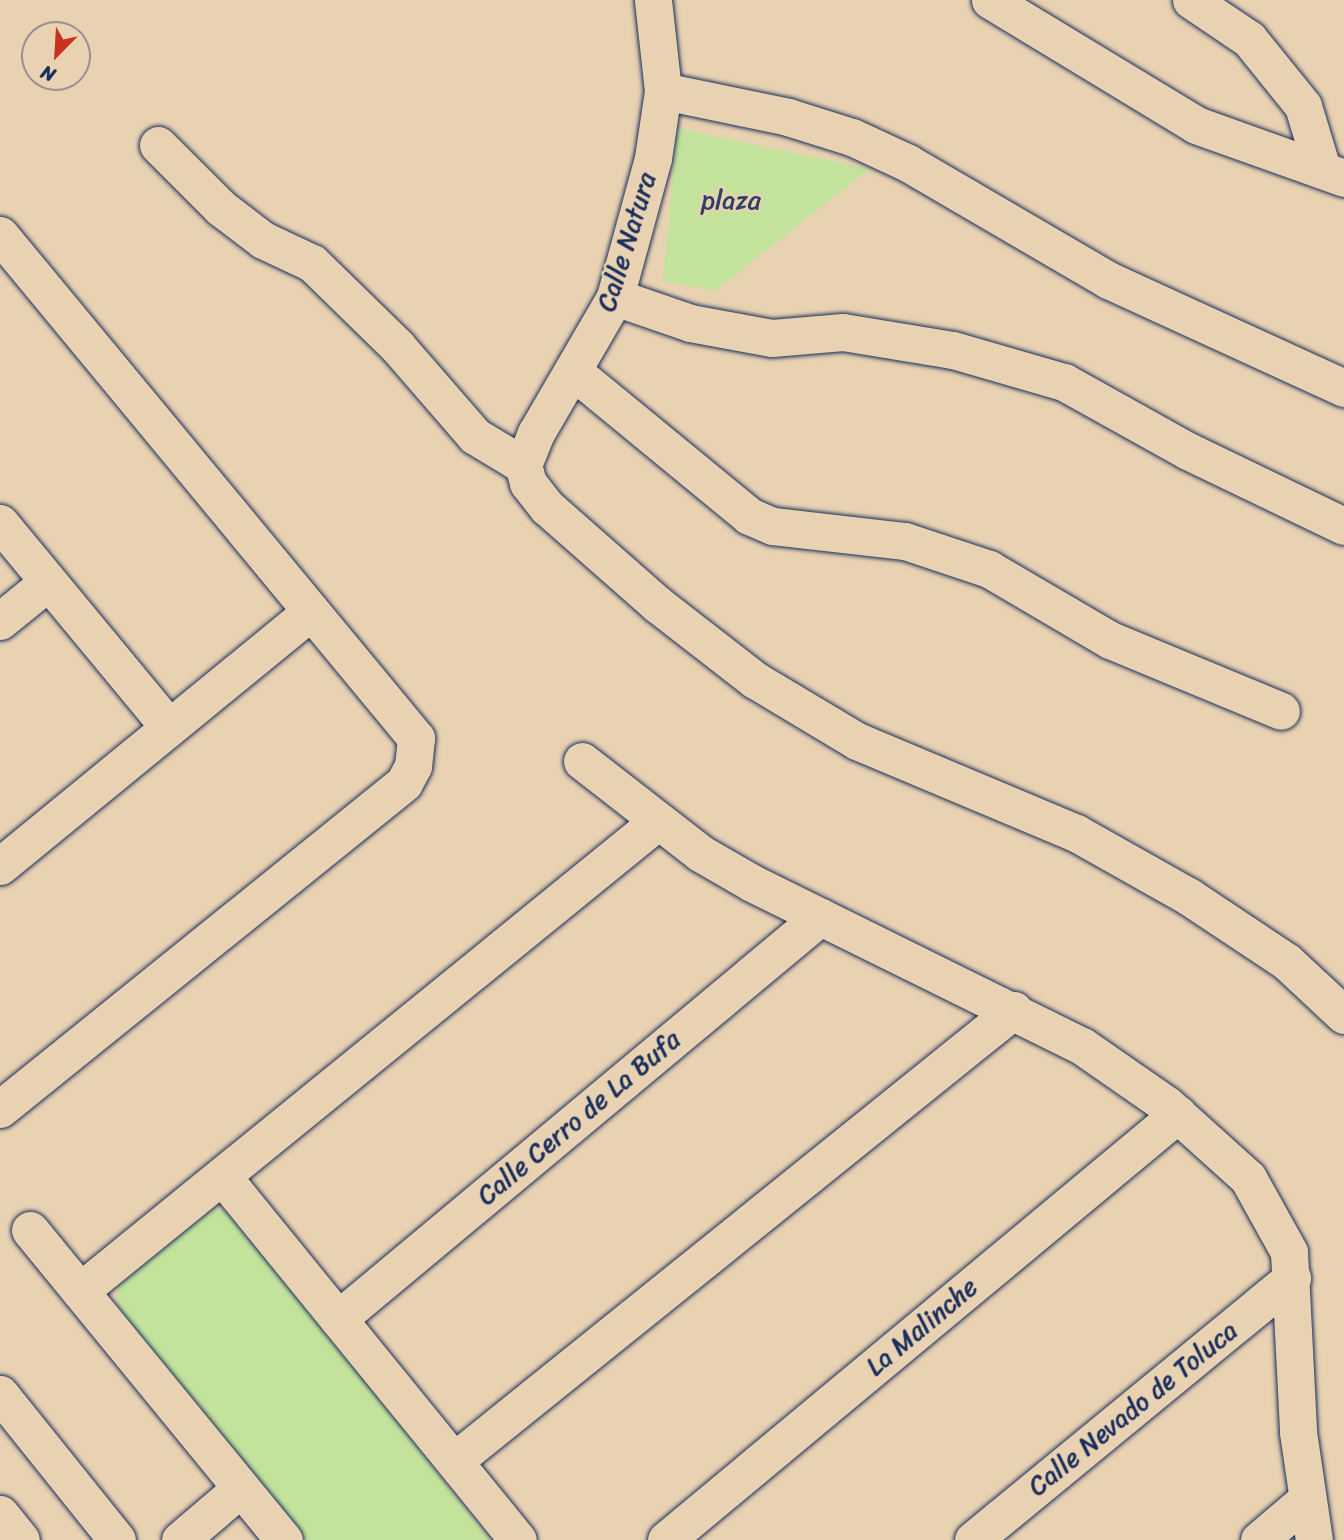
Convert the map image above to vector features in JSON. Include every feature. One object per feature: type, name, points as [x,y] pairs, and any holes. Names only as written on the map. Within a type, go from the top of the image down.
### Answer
[{"type":"street","name":"Calle Natura","points":[[523,465],[536,433],[574,372],[615,297],[653,158],[663,92],[653,0]]},
{"type":"street","points":[[990,0],[1196,125],[1333,174]]},
{"type":"street","points":[[1191,0],[1249,39],[1303,106],[1333,174]]},
{"type":"street","points":[[663,92],[788,117],[852,136],[908,163],[1108,280],[1344,388]]},
{"type":"street","points":[[159,145],[231,216],[264,240],[312,263],[397,346],[475,436],[523,465],[528,483],[547,507],[657,604],[755,680],[857,741],[1076,833],[1188,896],[1286,961],[1344,1016]]},
{"type":"street","points":[[0,235],[416,738],[413,766],[404,783],[0,1109]]},
{"type":"street","points":[[615,297],[690,323],[772,338],[843,332],[953,349],[1064,382],[1188,451],[1344,526]]},
{"type":"street","points":[[574,372],[749,516],[772,526],[905,541],[989,569],[1110,640],[1281,711]]},
{"type":"street","points":[[0,523],[169,727]]},
{"type":"street","points":[[0,621],[48,582]]},
{"type":"street","points":[[0,866],[311,611]]},
{"type":"street","points":[[582,761],[700,853],[820,917],[1083,1046],[1178,1114],[1248,1178],[1289,1252],[1298,1432],[1314,1540]]},
{"type":"street","points":[[80,1291],[657,822]]},
{"type":"street","name":"Calle Cerro de La Bufa","points":[[338,1319],[820,917]]},
{"type":"street","points":[[454,1461],[1014,1010]]},
{"type":"street","name":"La Malinche","points":[[666,1540],[1178,1114]]},
{"type":"street","points":[[222,1176],[518,1540]]},
{"type":"street","points":[[30,1230],[241,1488],[276,1537]]},
{"type":"street","name":"Calle Nevado de Toluca","points":[[973,1540],[1292,1278]]},
{"type":"street","points":[[0,1394],[117,1540]]},
{"type":"street","points":[[180,1540],[241,1488]]},
{"type":"street","points":[[1259,1540],[1306,1500]]},
{"type":"street","points":[[0,1514],[21,1540]]},
{"type":"green space","name":"plaza","points":[[677,128],[869,169],[715,291],[663,281]]},
{"type":"green space","points":[[211,1207],[235,1215],[490,1540],[306,1540],[120,1312],[117,1301],[120,1281]]}]
